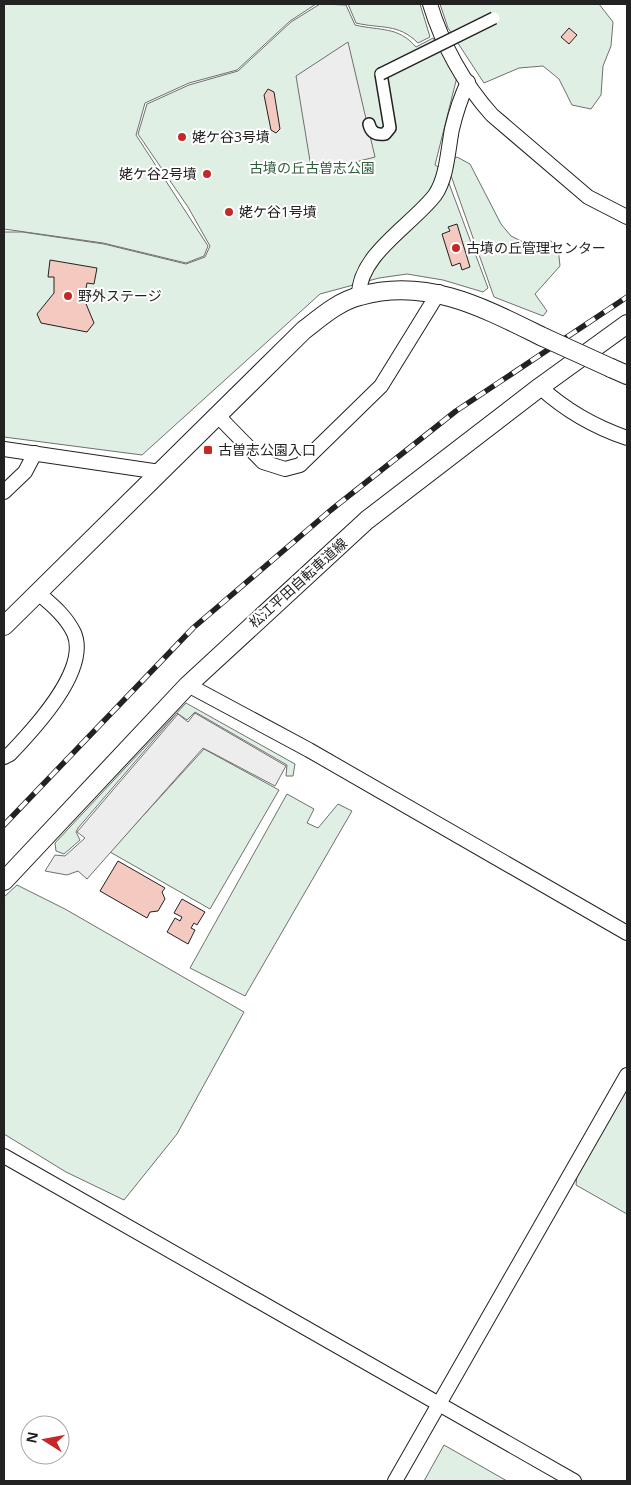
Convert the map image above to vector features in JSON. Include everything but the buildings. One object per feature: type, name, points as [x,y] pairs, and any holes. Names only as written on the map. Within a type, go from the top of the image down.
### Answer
[{"type":"street","points":[[430,4],[438,30],[478,100],[492,115],[565,180],[588,198],[627,217]]},
{"type":"street","points":[[369,124],[372,131],[377,134],[385,134],[390,128],[381,74],[494,18]]},
{"type":"street","points":[[359,296],[359,283],[369,263],[436,194],[442,178],[458,105],[468,82]]},
{"type":"street","points":[[4,626],[304,330],[336,306],[359,296],[403,290],[439,292],[481,307],[619,372]]},
{"type":"street","points":[[217,415],[263,462],[285,469],[300,465],[381,386],[439,292]]},
{"type":"street","name":"松江平田自転車道線","points":[[4,881],[188,685],[367,520],[540,387],[627,324]]},
{"type":"street","points":[[540,387],[554,399],[600,429],[627,438]]},
{"type":"street","points":[[4,449],[160,472]]},
{"type":"street","points":[[4,492],[25,472],[35,453]]},
{"type":"street","points":[[4,757],[10,754],[44,718],[71,671],[76,651],[74,634],[62,615],[38,592]]},
{"type":"street","points":[[188,685],[309,750],[627,933]]},
{"type":"street","points":[[395,1481],[627,1075]]},
{"type":"street","points":[[4,1156],[574,1481]]},
{"type":"green space","points":[[4,4],[316,4],[290,21],[237,70],[189,83],[145,103],[136,135],[208,246],[204,256],[186,263],[103,243],[4,229]]},
{"type":"green space","name":"古墳の丘古曽志公園","points":[[320,4],[346,5],[355,25],[395,32],[409,40],[416,47],[433,38],[457,77],[435,165],[444,170],[488,288],[483,292],[443,280],[407,274],[379,278],[320,294],[142,455],[4,437],[4,232],[22,232],[104,244],[186,264],[205,257],[210,246],[188,207],[138,134],[147,104],[189,85],[238,71],[291,22]]},
{"type":"green space","points":[[348,4],[420,4],[430,37],[418,43],[396,29],[356,23]]},
{"type":"green space","points":[[440,4],[599,4],[613,22],[611,46],[603,66],[601,95],[591,109],[572,105],[559,79],[543,66],[519,68],[484,83],[448,28]]},
{"type":"green space","points":[[457,157],[470,164],[501,224],[511,236],[533,247],[541,241],[551,241],[558,247],[560,266],[535,294],[547,311],[543,316],[494,297],[449,170],[451,160]]},
{"type":"green space","points":[[186,703],[295,764],[293,776],[286,776],[287,765],[195,712],[187,720],[177,713],[78,828],[76,832],[80,840],[64,854],[56,851],[55,843]]},
{"type":"green space","points":[[204,749],[279,790],[210,909],[110,852]]},
{"type":"green space","points":[[287,794],[314,809],[307,823],[318,828],[338,804],[352,811],[245,996],[190,968]]},
{"type":"green space","points":[[17,885],[65,909],[244,1012],[177,1134],[124,1200],[66,1172],[4,1134],[4,897]]},
{"type":"green space","points":[[627,1089],[627,1214],[576,1185],[577,1175]]},
{"type":"green space","points":[[444,1445],[507,1481],[424,1481]]},
{"type":"shaded area","points":[[348,42],[375,157],[312,173],[296,76]]},
{"type":"shaded area","points":[[195,713],[286,766],[275,786],[203,748],[87,879],[78,871],[67,875],[45,871],[55,855],[65,856],[85,838],[77,832],[178,714],[188,722]]},
{"type":"railway","points":[[4,825],[193,628],[331,510],[456,411],[627,297]]},
{"type":"place","name":"姥ケ谷3号墳","points":[[182,137]]},
{"type":"place","name":"姥ケ谷2号墳","points":[[207,174]]},
{"type":"place","name":"姥ケ谷1号墳","points":[[229,212]]},
{"type":"place","name":"古墳の丘管理センター","points":[[456,248]]},
{"type":"place","name":"野外ステージ","points":[[68,296]]},
{"type":"place","name":"古曽志公園入口","points":[[208,450]]}]
